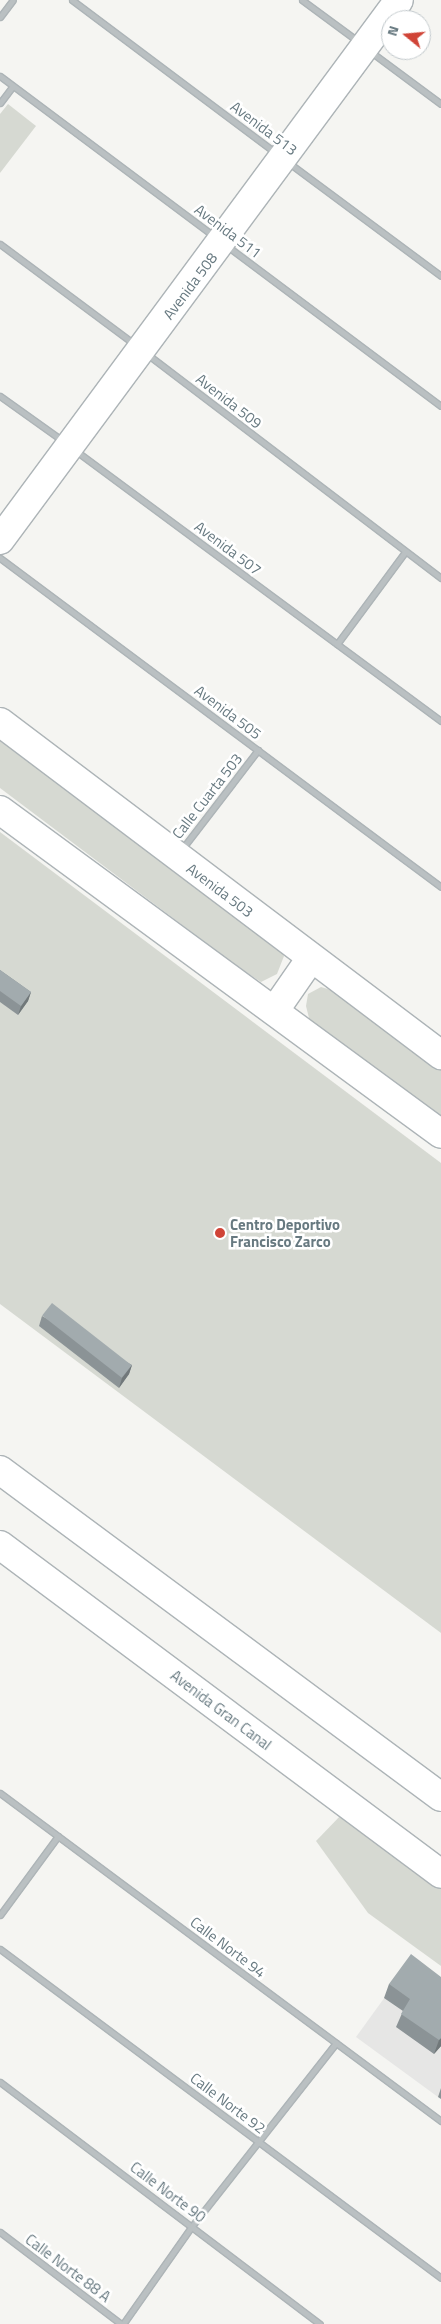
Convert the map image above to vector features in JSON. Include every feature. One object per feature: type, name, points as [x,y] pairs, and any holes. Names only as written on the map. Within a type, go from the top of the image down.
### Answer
[{"type":"main road","name":"Avenida 508","points":[[370,38],[384,0]]},
{"type":"main road","name":"Avenida 508","points":[[0,540],[222,243],[399,0]]},
{"type":"main road","name":"Avenida 503","points":[[0,722],[175,857],[441,1055]]},
{"type":"main road","points":[[0,810],[275,1010],[441,1134]]},
{"type":"main road","points":[[275,1010],[311,958]]},
{"type":"main road","points":[[0,1470],[441,1797]]},
{"type":"main road","name":"Avenida Gran Canal","points":[[0,1545],[441,1874]]},
{"type":"street","points":[[0,17],[13,0]]},
{"type":"street","name":"Avenida 513","points":[[72,0],[441,276]]},
{"type":"street","points":[[302,0],[370,38],[441,104]]},
{"type":"street","name":"Avenida 511","points":[[0,76],[441,406]]},
{"type":"street","points":[[0,103],[13,86]]},
{"type":"street","name":"Avenida 509","points":[[0,244],[441,578]]},
{"type":"street","name":"Avenida 507","points":[[0,396],[441,721]]},
{"type":"street","points":[[337,644],[405,552]]},
{"type":"street","name":"Avenida 505","points":[[0,558],[441,888]]},
{"type":"street","name":"Calle Cuarta 503","points":[[175,857],[258,750]]},
{"type":"street","name":"Calle Norte 94","points":[[0,1793],[441,2120]]},
{"type":"street","points":[[0,1915],[58,1836]]},
{"type":"street","name":"Calle Norte 92","points":[[0,1948],[441,2278]]},
{"type":"street","points":[[122,2324],[192,2226],[336,2043]]},
{"type":"street","name":"Calle Norte 90","points":[[0,2082],[320,2324]]},
{"type":"street","name":"Calle Norte 88 A","points":[[0,2232],[122,2324]]},
{"type":"shaded area","points":[[8,104],[36,126],[0,173],[0,114]]},
{"type":"shaded area","points":[[0,734],[280,946],[284,956],[277,974],[261,982],[238,967],[0,788]]},
{"type":"shaded area","name":"Centro Deportivo Francisco Zarco","points":[[0,832],[441,1163],[441,1633],[0,1304]]},
{"type":"shaded area","points":[[321,987],[338,992],[441,1068],[441,1119],[310,1022],[306,1006],[308,994]]},
{"type":"shaded area","points":[[343,1813],[441,1887],[441,1966],[368,1913],[316,1841]]},
{"type":"shaded area","points":[[406,1968],[441,1994],[441,2093],[438,2097],[356,2037]]},
{"type":"building","points":[[0,970],[31,992],[21,1006],[0,991]]},
{"type":"building","points":[[52,1303],[132,1365],[122,1378],[42,1316]]},
{"type":"building","points":[[411,1954],[441,1977],[441,2038],[439,2040],[401,2014],[410,1999],[389,1984]]},
{"type":"place","name":"Centro Deportivo Francisco Zarco","points":[[220,1233]]}]
